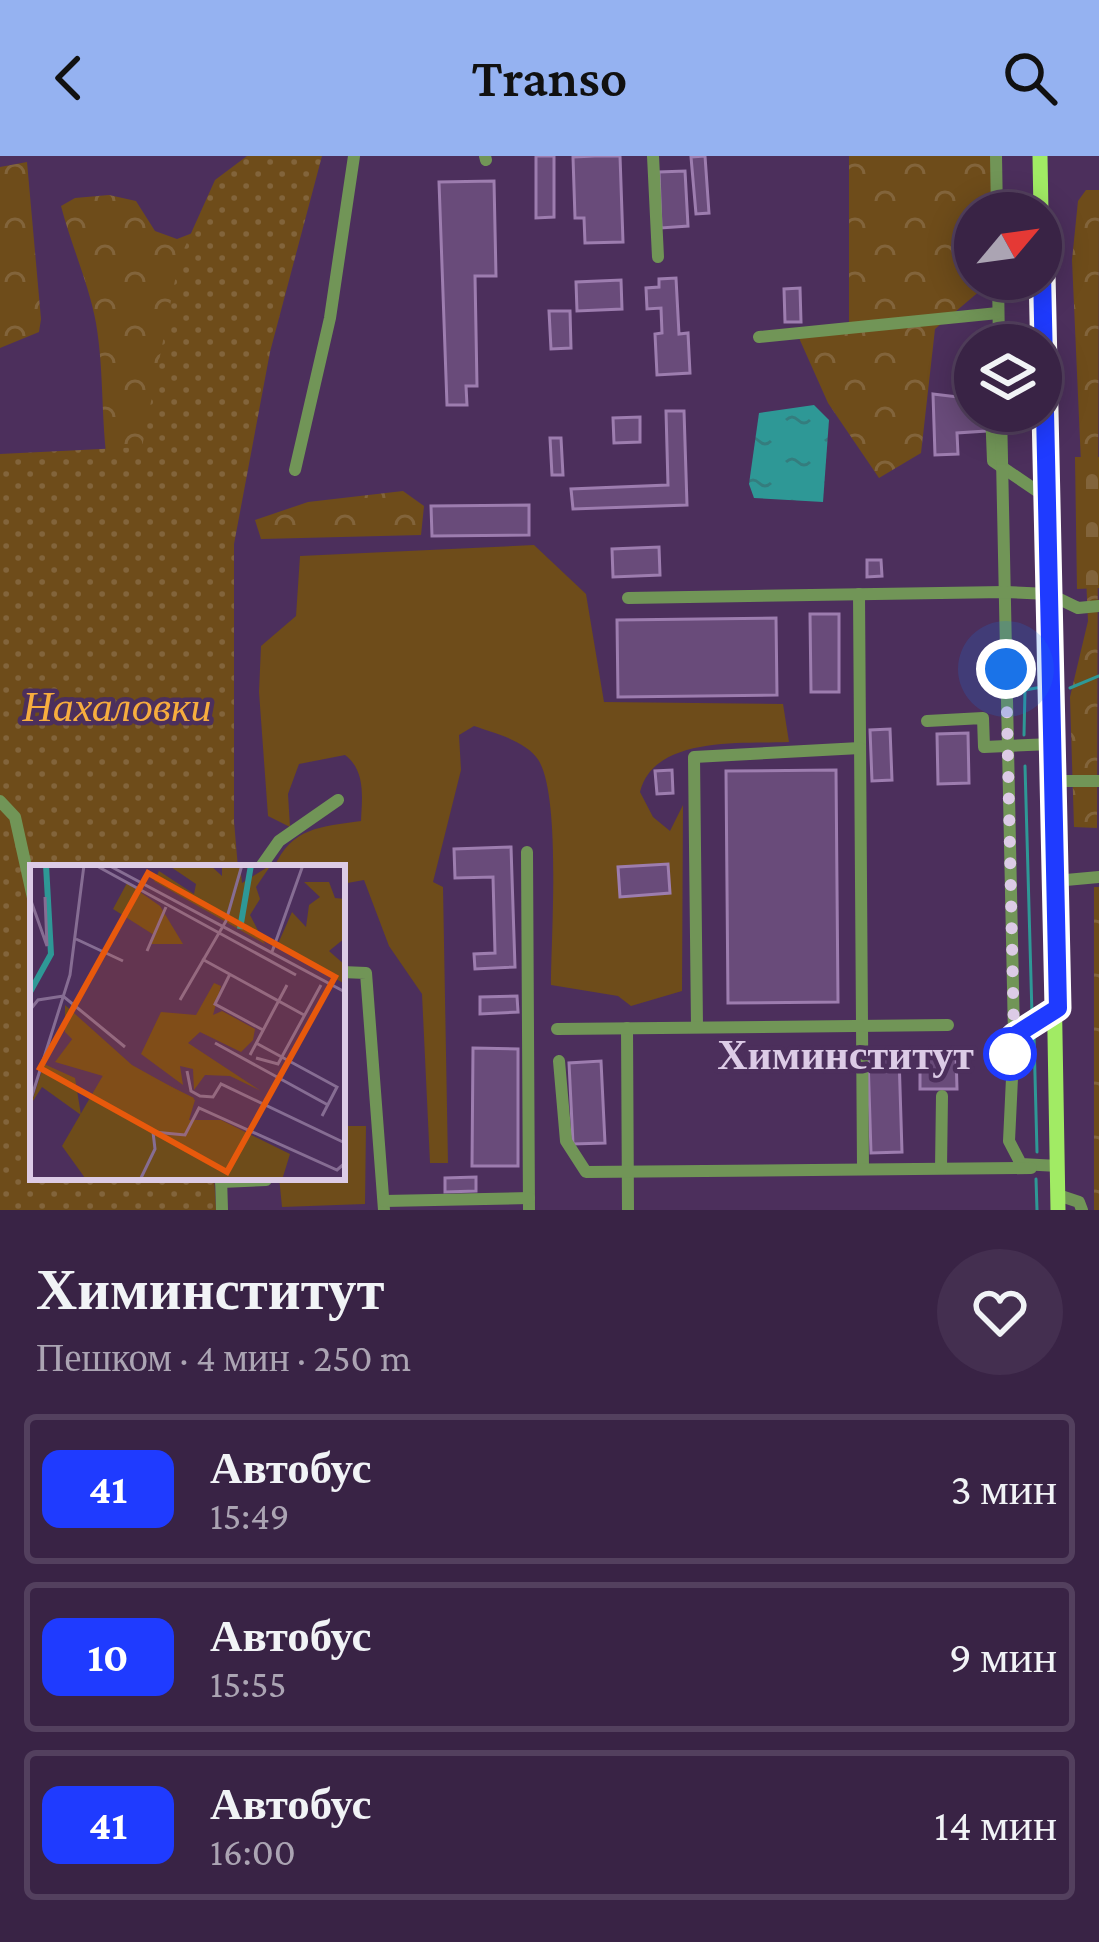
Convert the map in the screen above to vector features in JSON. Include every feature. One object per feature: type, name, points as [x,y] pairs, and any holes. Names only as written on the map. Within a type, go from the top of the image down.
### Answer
[{"type":"main road","points":[[1040,156],[1041,192]]},
{"type":"main road","points":[[1042,300],[1058,1203]]},
{"type":"street","points":[[295,470],[330,318],[354,156]]},
{"type":"street","points":[[653,156],[658,257]]},
{"type":"street","points":[[995,156],[996,192]]},
{"type":"street","points":[[998,300],[998,324]]},
{"type":"street","points":[[759,337],[998,313]]},
{"type":"street","points":[[992,432],[993,461],[1046,497]]},
{"type":"street","points":[[1002,432],[1014,1036],[1010,1141],[1021,1164],[1031,1168]]},
{"type":"street","points":[[628,598],[1005,592],[1048,594],[1078,608],[1099,606]]},
{"type":"street","points":[[859,594],[863,1168]]},
{"type":"street","points":[[927,721],[983,718],[985,747],[1052,744]]},
{"type":"street","points":[[697,1026],[694,757],[860,748]]},
{"type":"street","points":[[1053,781],[1099,781]]},
{"type":"street","points":[[262,865],[279,841],[338,800]]},
{"type":"street","points":[[0,801],[15,817],[30,884]]},
{"type":"street","points":[[345,972],[366,973],[384,1206],[529,1204],[527,852]]},
{"type":"street","points":[[1055,881],[1099,877]]},
{"type":"street","points":[[1014,1036],[1058,1008]]},
{"type":"street","points":[[557,1029],[948,1024]]},
{"type":"street","points":[[627,1028],[628,1210]]},
{"type":"street","points":[[560,1061],[566,1141],[586,1172],[1058,1166]]},
{"type":"street","points":[[941,1168],[942,1096]]},
{"type":"street","points":[[223,1210],[221,1180],[266,1180]]},
{"type":"street","points":[[1058,1203],[1079,1202],[1082,1210]]},
{"type":"green space","name":"Нахаловки","points":[[247,156],[322,156],[270,352],[234,544],[234,865],[30,865],[30,1180],[214,1180],[216,1210],[0,1210],[0,454],[142,447],[179,260],[215,180]]},
{"type":"green space","points":[[849,156],[1000,156],[997,192],[954,192],[954,300],[969,300],[935,329],[921,453],[879,478],[828,403],[799,338],[849,333]]},
{"type":"green space","points":[[27,162],[41,319],[39,332],[0,348],[0,167]]},
{"type":"green space","points":[[1086,190],[1099,190],[1097,828],[1074,827],[1070,697],[1088,621],[1072,260],[1078,201]]},
{"type":"green space","points":[[109,195],[136,201],[155,231],[177,239],[208,227],[231,510],[226,728],[238,865],[213,865],[110,480],[96,323],[61,206],[75,198]]},
{"type":"green space","points":[[1075,457],[1099,457],[1099,588],[1077,589]]},
{"type":"green space","points":[[403,491],[424,506],[421,535],[261,539],[255,520],[308,502]]},
{"type":"green space","points":[[534,545],[586,594],[604,702],[783,704],[789,742],[703,746],[663,760],[649,774],[640,792],[653,817],[670,831],[683,805],[682,991],[631,1006],[618,996],[551,985],[552,836],[546,780],[534,754],[518,743],[474,726],[459,735],[461,770],[433,882],[443,887],[448,1163],[430,1163],[422,994],[389,946],[364,880],[345,883],[345,865],[276,865],[289,844],[309,831],[361,821],[360,777],[345,755],[299,764],[288,794],[290,827],[268,816],[259,692],[261,646],[296,616],[300,556]]},
{"type":"green space","points":[[1094,887],[1099,887],[1099,1210],[1094,1210]]},
{"type":"green space","points":[[345,1126],[366,1126],[365,1204],[282,1207],[279,1180],[345,1180]]},
{"type":"water","points":[[814,405],[829,420],[823,502],[754,498],[749,484],[759,413]]},
{"type":"building","points":[[536,156],[554,156],[554,217],[536,218]]},
{"type":"building","points":[[620,156],[623,242],[585,243],[584,218],[575,218],[573,157]]},
{"type":"building","points":[[705,156],[709,213],[696,214],[691,157]]},
{"type":"building","points":[[685,171],[688,226],[661,228],[659,172]]},
{"type":"building","points":[[494,181],[496,276],[475,276],[477,386],[466,386],[467,405],[447,405],[439,182]]},
{"type":"building","points":[[676,278],[679,334],[688,333],[690,373],[657,375],[655,334],[662,333],[661,308],[647,309],[646,288],[659,287],[659,279]]},
{"type":"building","points":[[621,280],[622,309],[577,311],[576,282]]},
{"type":"building","points":[[800,288],[801,322],[785,322],[784,289]]},
{"type":"building","points":[[549,311],[570,311],[571,348],[551,349]]},
{"type":"building","points":[[933,394],[954,396],[954,432],[972,432],[957,433],[958,454],[935,455]]},
{"type":"building","points":[[666,411],[684,411],[687,505],[573,509],[571,489],[668,485]]},
{"type":"building","points":[[640,417],[640,442],[614,443],[613,418]]},
{"type":"building","points":[[550,438],[561,438],[563,475],[552,475]]},
{"type":"building","points":[[529,505],[529,535],[432,536],[431,506]]},
{"type":"building","points":[[659,547],[660,575],[613,577],[612,549]]},
{"type":"building","points":[[867,560],[881,560],[882,576],[867,577]]},
{"type":"building","points":[[810,614],[839,614],[839,692],[811,692]]},
{"type":"building","points":[[776,618],[777,695],[618,697],[617,620]]},
{"type":"building","points":[[890,729],[892,780],[872,781],[870,730]]},
{"type":"building","points":[[968,733],[969,783],[938,784],[937,734]]},
{"type":"building","points":[[672,770],[673,793],[657,794],[655,771]]},
{"type":"building","points":[[836,770],[838,1002],[728,1003],[726,771]]},
{"type":"building","points":[[511,847],[515,967],[475,969],[474,954],[495,953],[493,877],[455,878],[454,849]]},
{"type":"building","points":[[668,864],[670,893],[620,897],[618,867]]},
{"type":"building","points":[[517,996],[518,1012],[480,1014],[480,997]]},
{"type":"building","points":[[473,1048],[518,1049],[518,1166],[472,1166]]},
{"type":"building","points":[[920,1054],[956,1054],[957,1089],[920,1089]]},
{"type":"building","points":[[899,1056],[902,1152],[871,1153],[868,1057]]},
{"type":"building","points":[[601,1061],[605,1143],[573,1144],[569,1063]]},
{"type":"building","points":[[476,1177],[476,1191],[445,1192],[445,1178]]},
{"type":"waterway","points":[[1070,688],[1099,676]]},
{"type":"waterway","points":[[1024,735],[1025,690],[1042,687]]},
{"type":"waterway","points":[[1025,766],[1032,1015]]},
{"type":"waterway","points":[[1034,1037],[1037,1152]]},
{"type":"waterway","points":[[1036,1179],[1037,1210]]},
{"type":"bus line","name":"41","points":[[1010,1054],[1014,1036],[1058,1008],[1042,300]]},
{"type":"place","name":"Химинститут","points":[[1010,1054]]},
{"type":"route","points":[[1006,669],[1014,1036],[1010,1054]]}]
